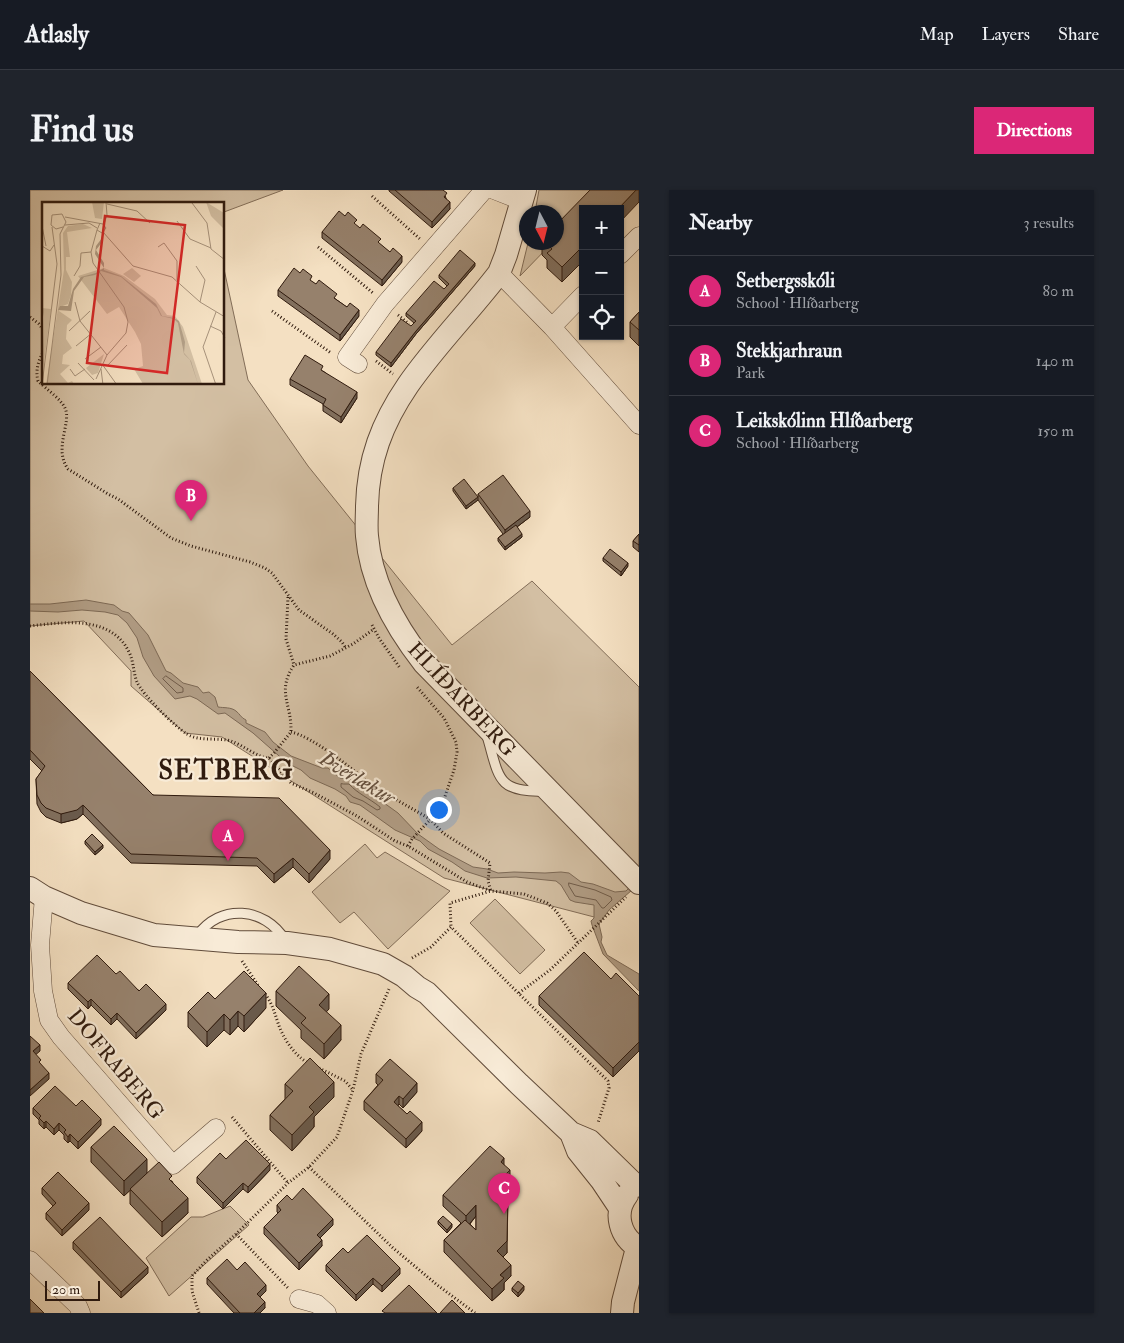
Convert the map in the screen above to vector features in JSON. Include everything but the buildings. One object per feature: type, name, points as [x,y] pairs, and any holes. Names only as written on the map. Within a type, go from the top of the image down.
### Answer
[{"type":"street","points":[[353,361],[385,304],[484,190]]},
{"type":"street","points":[[494,190],[524,195]]},
{"type":"street","name":"HLÍÐARBERG","points":[[524,195],[499,273],[423,365],[389,415],[374,449],[367,487],[366,535],[375,577],[384,600],[410,645],[424,663],[607,850],[635,888]]},
{"type":"street","points":[[624,251],[639,236]]},
{"type":"street","points":[[499,273],[637,418]]},
{"type":"street","points":[[552,327],[579,299]]},
{"type":"street","points":[[37,892],[82,913],[154,935],[238,942],[287,943],[330,949],[383,964],[404,976],[427,993],[571,1133],[590,1140],[638,1185],[623,1199],[620,1208],[619,1220],[622,1231],[628,1240],[638,1248],[623,1302],[622,1313]]},
{"type":"street","name":"DOFRABERG","points":[[37,892],[44,990],[49,1020],[61,1037],[173,1164],[216,1128]]},
{"type":"street","points":[[571,1133],[578,1151],[620,1208]]},
{"type":"street","points":[[30,1260],[78,1306],[81,1313]]},
{"type":"street","points":[[636,1313],[639,1298]]},
{"type":"street","points":[[299,1299],[317,1304],[327,1313]]},
{"type":"path","points":[[372,196],[432,250]]},
{"type":"path","points":[[318,247],[409,324]]},
{"type":"path","points":[[272,312],[334,356],[353,361]]},
{"type":"path","points":[[30,318],[42,328]]},
{"type":"path","points":[[42,355],[36,375],[42,384]]},
{"type":"path","points":[[392,379],[400,370]]},
{"type":"path","points":[[43,385],[66,409],[67,415],[63,432],[62,452],[64,464],[68,469],[118,499],[171,538],[265,568],[272,573],[299,610],[333,634],[342,642],[345,648]]},
{"type":"path","points":[[288,597],[286,639],[294,665]]},
{"type":"path","points":[[370,620],[393,660],[403,672]]},
{"type":"path","points":[[30,626],[79,623],[96,625],[108,630],[128,650],[132,658],[137,682],[141,688],[157,707],[185,733],[199,739],[214,738],[231,741],[248,748],[260,756],[269,758],[291,783],[331,802],[375,827],[394,841],[434,860],[450,873],[467,882],[491,891],[524,894],[547,903],[556,910],[578,943]]},
{"type":"path","points":[[269,758],[291,732],[285,684],[287,676],[294,665],[330,656],[374,629]]},
{"type":"path","points":[[408,846],[412,839],[441,808],[454,770],[457,752],[456,742],[444,718],[413,683]]},
{"type":"path","points":[[291,732],[301,734],[361,776],[369,784],[430,819],[451,838],[490,863],[488,882],[491,891]]},
{"type":"path","points":[[519,993],[550,970],[635,888]]},
{"type":"path","points":[[491,891],[450,903],[451,927],[608,1081],[609,1088],[598,1126]]},
{"type":"path","points":[[383,964],[390,955],[405,960],[416,957],[431,947],[451,927]]},
{"type":"path","points":[[250,958],[242,959],[243,963],[252,979],[272,1002],[278,1025],[290,1046],[305,1061],[345,1080],[353,1090]]},
{"type":"path","points":[[199,1313],[192,1291],[192,1276],[288,1184],[309,1167],[337,1137],[353,1090],[361,1054],[390,986],[398,990]]},
{"type":"path","points":[[230,1115],[288,1184]]},
{"type":"path","points":[[309,1167],[393,1248],[436,1284],[475,1313]]},
{"type":"path","points":[[236,1234],[299,1299]]},
{"type":"shaded area","points":[[30,190],[283,190],[225,212],[225,202],[42,202],[42,385],[225,385],[225,274],[248,380],[308,466],[452,645],[532,581],[639,687],[639,887],[626,892],[598,918],[444,878],[222,737],[185,733],[131,686],[131,671],[84,621],[30,626]]},
{"type":"shaded area","points":[[539,190],[602,190],[588,205],[579,205],[579,215],[564,231],[564,205],[536,205]]},
{"type":"shaded area","points":[[526,250],[545,250],[520,276]]},
{"type":"shaded area","points":[[365,844],[377,858],[385,852],[450,891],[388,949],[354,912],[340,923],[312,892]]},
{"type":"shaded area","points":[[495,899],[545,950],[520,974],[470,923]]},
{"type":"shaded area","points":[[230,1206],[249,1225],[169,1296],[146,1258],[191,1217],[203,1217]]},
{"type":"water","points":[[86,600],[114,605],[122,611],[129,613],[148,635],[166,671],[183,683],[198,687],[203,693],[209,692],[215,697],[218,707],[230,708],[236,711],[246,720],[246,723],[265,732],[273,742],[291,756],[322,768],[328,768],[340,778],[350,779],[359,788],[373,795],[398,813],[418,834],[439,849],[473,867],[498,873],[569,873],[581,882],[615,892],[626,891],[639,878],[639,884],[609,910],[599,924],[602,937],[601,942],[607,955],[639,974],[639,991],[603,954],[591,921],[594,918],[594,905],[570,900],[561,885],[556,881],[516,877],[487,878],[465,871],[428,849],[420,841],[395,830],[360,805],[350,802],[346,796],[335,789],[310,778],[301,770],[287,763],[253,733],[225,713],[218,714],[190,696],[175,699],[154,676],[143,657],[137,638],[127,623],[118,615],[82,610],[58,612],[30,611],[30,604]]},
{"type":"place","name":"Stekkjarhraun","points":[[191,521]]},
{"type":"place","name":"Setbergsskóli","points":[[228,861]]},
{"type":"place","name":"Leikskólinn Hlíðarberg","points":[[504,1214]]},
{"type":"district","name":"SETBERG","points":[[226,770]]},
{"type":"water label","name":"Þverlækur","points":[[358,777]]}]
